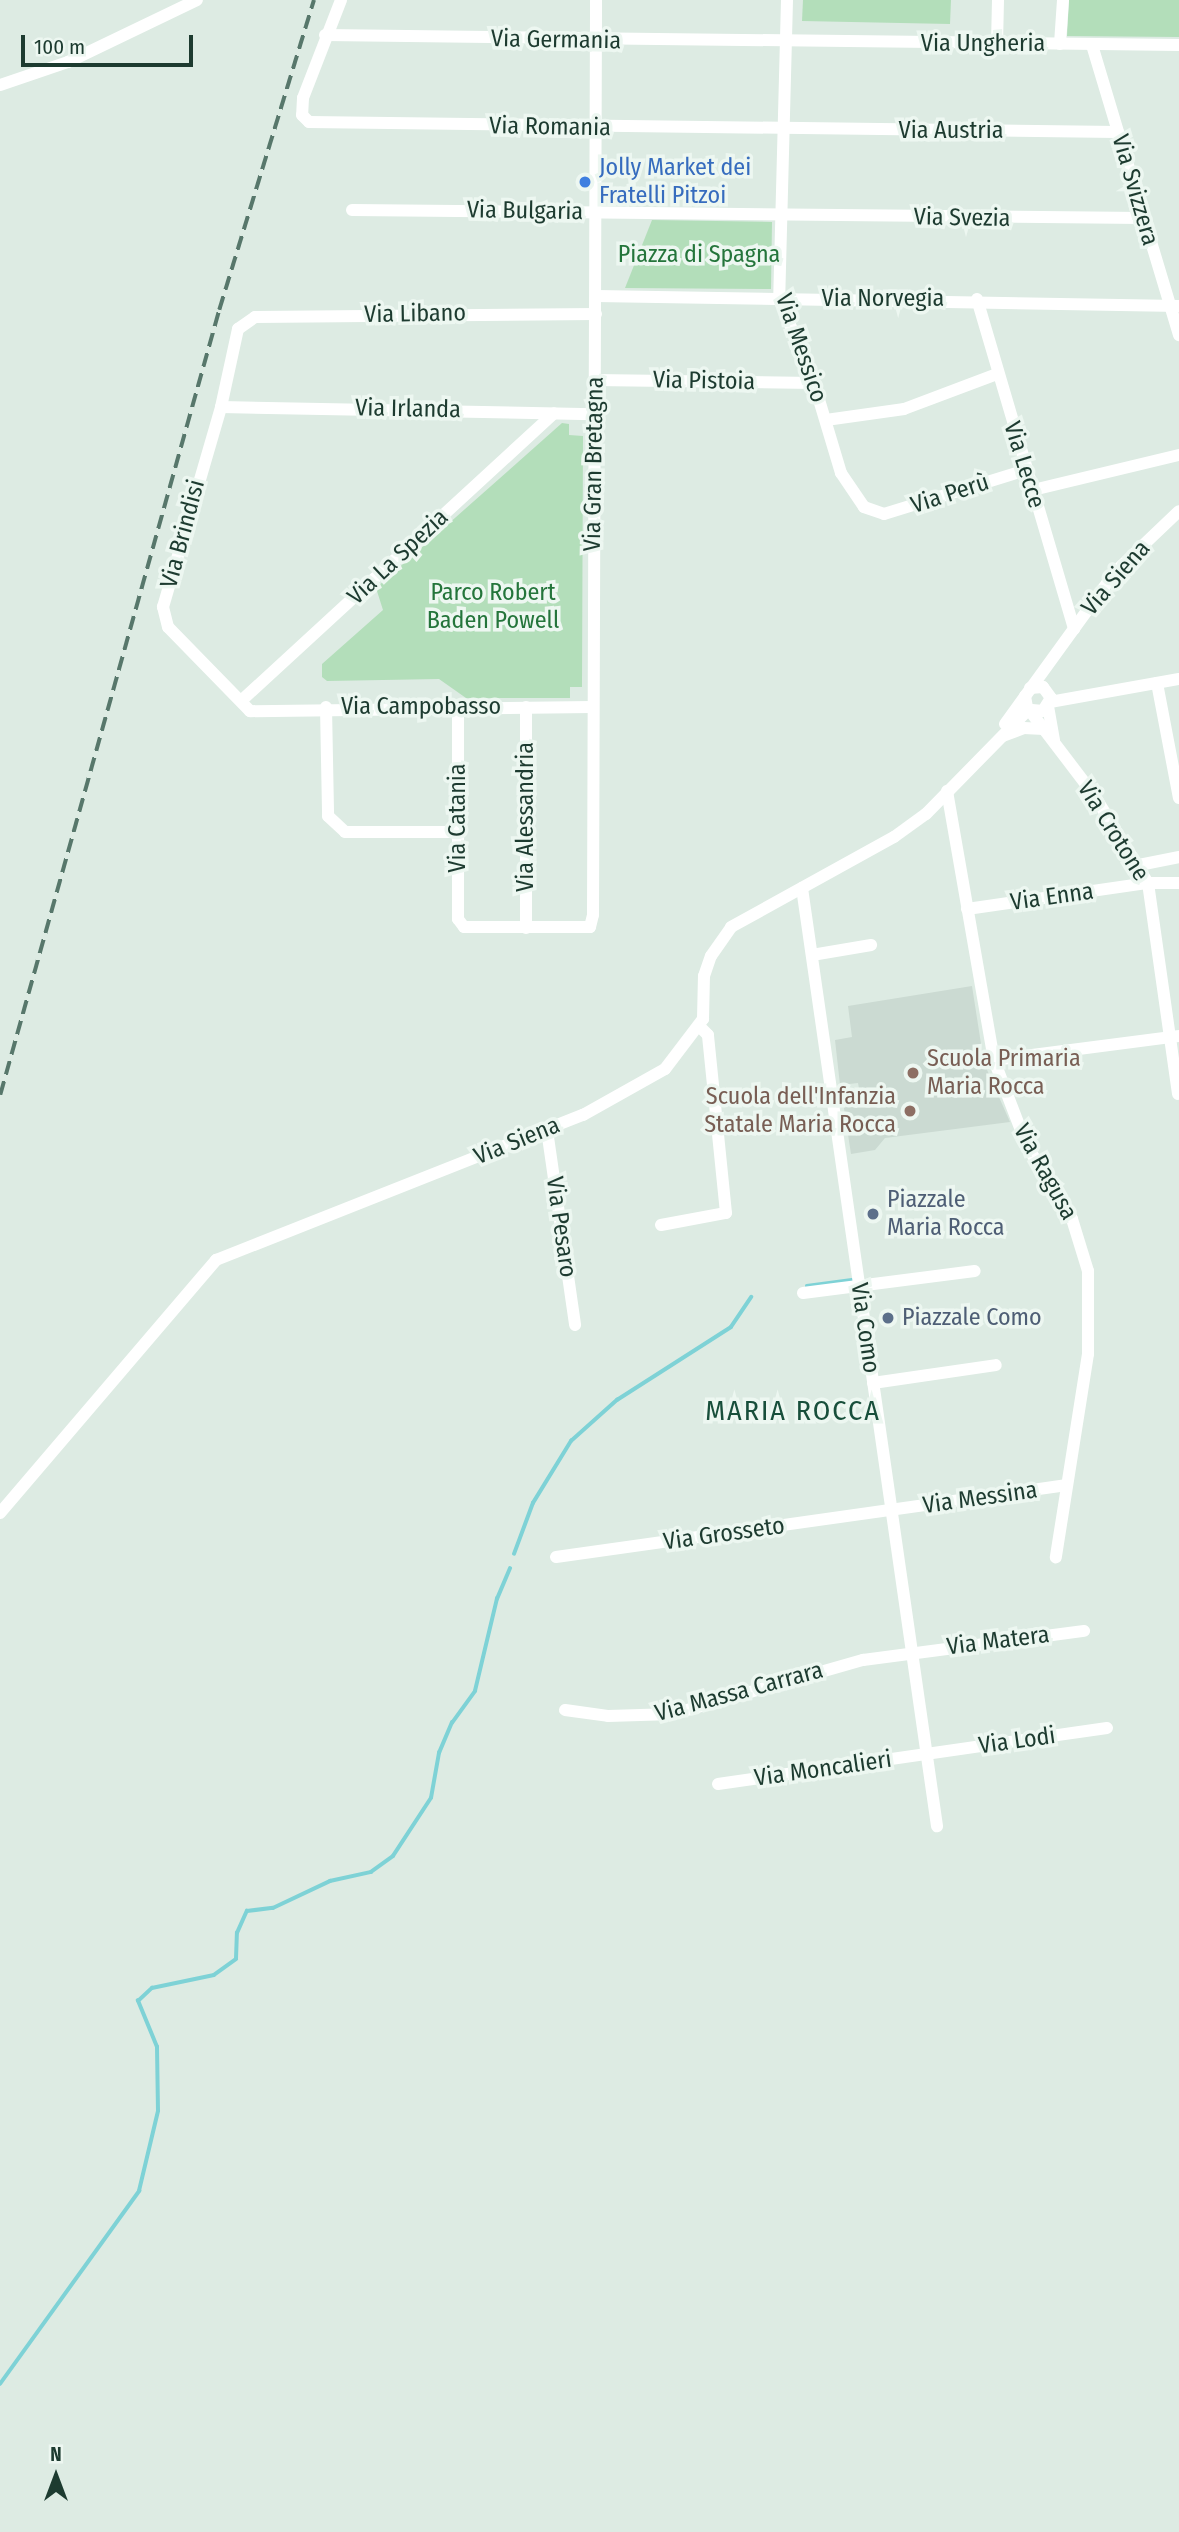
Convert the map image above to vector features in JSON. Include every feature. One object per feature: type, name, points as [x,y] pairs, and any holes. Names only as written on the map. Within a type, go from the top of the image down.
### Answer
[{"type":"street","points":[[0,85],[68,62],[197,0]]},
{"type":"street","points":[[326,35],[341,0]]},
{"type":"street","name":"Via Gran Bretagna","points":[[526,928],[590,927],[593,915],[596,0]]},
{"type":"street","name":"Via Messico","points":[[786,0],[779,298],[814,383],[841,473],[855,497],[874,512]]},
{"type":"street","points":[[997,44],[998,0]]},
{"type":"street","points":[[1060,44],[1063,0]]},
{"type":"street","name":"Via Germania","points":[[326,35],[787,42]]},
{"type":"street","name":"Via Romania","points":[[326,35],[303,98],[302,115],[316,124],[784,130]]},
{"type":"street","name":"Via Ungheria","points":[[787,42],[1179,45]]},
{"type":"street","name":"Via Svizzera","points":[[1092,45],[1143,218],[1175,307],[1179,335]]},
{"type":"street","name":"Via Austria","points":[[784,130],[1118,132]]},
{"type":"street","name":"Via Bulgaria","points":[[352,210],[781,213]]},
{"type":"street","name":"Via Svezia","points":[[781,213],[1143,218]]},
{"type":"street","name":"Via Norvegia","points":[[596,296],[976,299],[1175,307]]},
{"type":"street","name":"Via Lecce","points":[[976,299],[1033,490],[1068,622],[1074,629]]},
{"type":"street","name":"Via Libano","points":[[239,329],[255,317],[596,314]]},
{"type":"street","name":"Via Brindisi","points":[[239,329],[221,407],[163,607],[168,627],[245,706]]},
{"type":"street","points":[[826,420],[904,409],[997,374]]},
{"type":"street","name":"Via Pistoia","points":[[594,380],[814,383]]},
{"type":"street","name":"Via Irlanda","points":[[221,407],[594,414]]},
{"type":"street","name":"Via La Spezia","points":[[245,706],[554,413]]},
{"type":"street","points":[[1033,490],[1179,455]]},
{"type":"street","name":"Via Perù","points":[[874,512],[900,511],[1026,470]]},
{"type":"street","name":"Via Siena","points":[[0,1513],[216,1260],[547,1130],[629,1092],[666,1069],[699,1026],[706,1007],[705,976],[722,939],[745,917],[894,837],[926,814],[1029,701],[1074,629],[1115,572],[1179,511]]},
{"type":"street","name":"Via Siena","points":[[1049,698],[1061,651]]},
{"type":"street","points":[[1029,701],[1069,699],[1179,679]]},
{"type":"street","points":[[1157,683],[1179,797]]},
{"type":"street","points":[[1029,701],[1037,685],[1049,698]]},
{"type":"street","name":"Via Crotone","points":[[1049,698],[1054,741]]},
{"type":"street","name":"Via Crotone","points":[[1029,701],[1044,729],[1139,865],[1148,883],[1174,1037],[1178,1094]]},
{"type":"street","name":"Via Campobasso","points":[[245,706],[592,707]]},
{"type":"street","points":[[326,707],[328,816],[345,832],[458,832]]},
{"type":"street","name":"Via Catania","points":[[458,707],[458,919],[464,927],[526,928]]},
{"type":"street","name":"Via Alessandria","points":[[526,707],[526,928]]},
{"type":"street","points":[[996,739],[1024,727],[1044,729]]},
{"type":"street","name":"Via Ragusa","points":[[947,791],[994,1060],[1027,1146],[1072,1219],[1088,1271],[1088,1354],[1056,1557]]},
{"type":"street","points":[[1139,865],[1179,857]]},
{"type":"street","name":"Via Enna","points":[[967,909],[1148,883],[1179,883]]},
{"type":"street","name":"Via Como","points":[[802,888],[937,1826]]},
{"type":"street","points":[[812,955],[871,945]]},
{"type":"street","points":[[661,1225],[726,1213],[708,1035],[699,1026]]},
{"type":"street","points":[[994,1060],[1174,1037]]},
{"type":"street","name":"Via Pesaro","points":[[547,1130],[575,1325]]},
{"type":"street","points":[[803,1293],[975,1271]]},
{"type":"street","points":[[873,1383],[996,1365]]},
{"type":"street","name":"Via Messina","points":[[892,1511],[1067,1485]]},
{"type":"street","name":"Via Grosseto","points":[[556,1557],[892,1511]]},
{"type":"street","name":"Via Matera","points":[[912,1652],[1084,1631]]},
{"type":"street","name":"Via Massa Carrara","points":[[565,1710],[608,1716],[673,1714],[817,1671],[912,1652]]},
{"type":"street","name":"Via Lodi","points":[[928,1754],[1107,1728]]},
{"type":"street","name":"Via Moncalieri","points":[[718,1784],[928,1754]]},
{"type":"shaded area","name":"Scuola Primaria Maria Rocca","points":[[972,986],[984,1063],[1010,1122],[885,1138],[875,1150],[851,1154],[843,1102],[861,1099],[858,1083],[840,1085],[835,1040],[852,1037],[848,1006]]},
{"type":"green space","points":[[803,0],[951,0],[950,24],[802,21]]},
{"type":"green space","points":[[1069,0],[1179,0],[1179,37],[1067,36]]},
{"type":"green space","name":"Piazza di Spagna","points":[[652,220],[772,222],[771,289],[625,288]]},
{"type":"green space","name":"Parco Robert Baden Powell","points":[[562,423],[569,424],[569,435],[583,436],[582,687],[570,687],[570,698],[466,698],[439,679],[327,681],[322,677],[322,664],[383,610],[376,588]]},
{"type":"waterway","points":[[807,1286],[852,1280]]},
{"type":"waterway","points":[[514,1554],[533,1503],[571,1441],[617,1400],[731,1327],[751,1297]]},
{"type":"waterway","points":[[0,2384],[139,2191],[158,2111],[157,2047],[138,2001],[152,1988],[214,1975],[236,1959],[237,1933],[247,1911],[273,1908],[330,1881],[371,1872],[393,1856],[431,1798],[439,1753],[452,1723],[475,1691],[497,1599],[510,1569]]},
{"type":"railway","points":[[0,1095],[219,310],[314,0]]},
{"type":"place","name":"Jolly Market dei Fratelli Pitzoi","points":[[585,182]]},
{"type":"place","name":"Scuola Primaria Maria Rocca","points":[[913,1073]]},
{"type":"place","name":"Scuola dell'Infanzia Statale Maria Rocca","points":[[910,1111]]},
{"type":"place","name":"Piazzale Maria Rocca","points":[[873,1214]]},
{"type":"place","name":"Piazzale Como","points":[[888,1318]]},
{"type":"district","name":"MARIA ROCCA","points":[[793,1411]]}]
